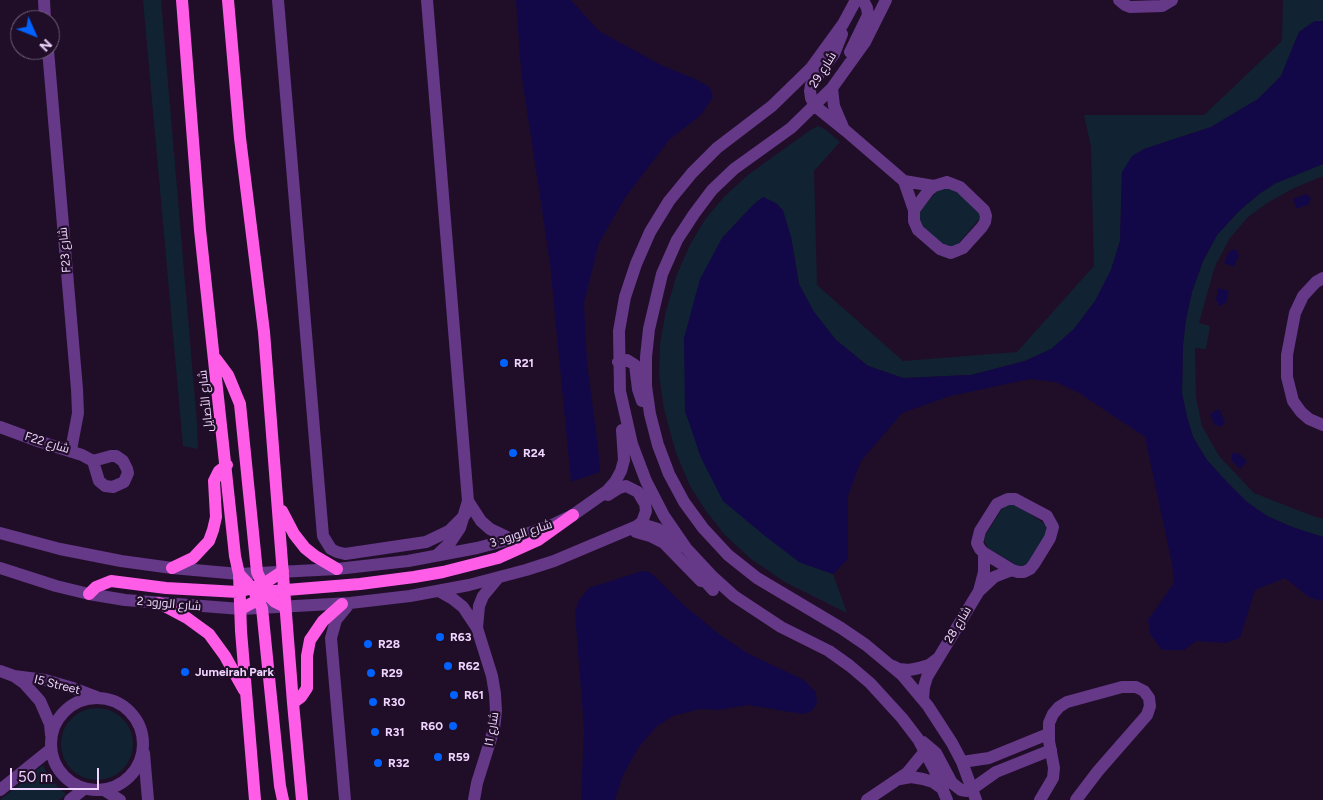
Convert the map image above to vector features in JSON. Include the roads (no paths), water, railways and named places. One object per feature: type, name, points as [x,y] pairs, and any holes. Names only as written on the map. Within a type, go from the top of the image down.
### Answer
[{"type":"main road","name":"شارع الأصايل","points":[[182,0],[200,230],[227,465],[235,556],[239,574],[238,592],[241,609],[241,631],[255,800]]},
{"type":"main road","points":[[228,0],[240,138],[264,332],[302,800]]},
{"type":"main road","points":[[215,359],[228,375],[240,404],[283,800]]},
{"type":"main road","points":[[172,568],[193,558],[208,541],[214,530],[216,517],[214,480],[219,471],[227,465]]},
{"type":"main road","points":[[278,503],[285,519],[305,548],[337,569]]},
{"type":"main road","points":[[260,595],[274,590],[386,581],[471,566],[518,550],[550,532],[573,515]]},
{"type":"main road","points":[[241,609],[260,595],[284,571]]},
{"type":"main road","points":[[239,574],[260,595]]},
{"type":"main road","points":[[89,594],[101,584],[111,581],[260,595],[285,607]]},
{"type":"main road","points":[[159,603],[187,618],[209,634],[225,656],[247,695]]},
{"type":"main road","points":[[293,703],[302,697],[307,688],[306,656],[310,640],[323,621],[346,604]]},
{"type":"street","points":[[278,0],[323,536],[331,549],[345,554],[426,542],[449,531],[465,515]]},
{"type":"street","points":[[427,0],[468,501],[465,515],[455,536],[437,555]]},
{"type":"street","points":[[844,0],[846,19]]},
{"type":"street","points":[[856,0],[846,19],[816,61],[792,88],[772,106],[717,148],[692,173],[669,201],[650,232],[636,264],[625,297],[619,331],[618,362],[620,391],[632,444],[646,481],[664,516],[686,548],[734,596],[781,627],[829,651],[870,683],[918,739],[945,794]]},
{"type":"street","points":[[845,71],[850,51],[868,15],[864,0]]},
{"type":"street","points":[[886,0],[865,42],[832,88],[791,128],[734,170],[712,190],[677,240],[662,274],[649,329],[646,357],[646,386],[650,414],[658,445],[669,474],[703,528],[728,555],[757,578],[841,628],[902,675],[941,724],[962,762],[974,794]]},
{"type":"street","points":[[1119,0],[1130,7],[1162,6],[1172,0]]},
{"type":"street","name":"شارع 29","points":[[846,19],[834,54],[811,85],[810,91],[814,106],[904,181],[910,195],[914,210],[914,220],[918,230],[945,252],[958,251],[985,222],[984,210],[960,187],[948,182],[934,186],[904,181]]},
{"type":"street","name":"F23 شارع","points":[[49,60],[77,389],[78,413],[71,450]]},
{"type":"street","name":"شارع 29","points":[[832,88],[836,115],[846,131]]},
{"type":"street","points":[[914,210],[934,186]]},
{"type":"street","points":[[1323,278],[1316,282],[1303,296],[1295,313],[1290,333],[1287,362],[1287,377],[1293,401],[1309,419],[1323,425]]},
{"type":"street","points":[[618,362],[628,360],[635,365],[640,398],[650,414]]},
{"type":"street","name":"شارع الورود 3","points":[[337,569],[408,561],[511,540],[550,526],[573,515],[606,491],[621,471],[624,460],[623,406]]},
{"type":"street","name":"F22 شارع","points":[[0,427],[38,441],[71,450],[93,461]]},
{"type":"street","points":[[285,607],[346,604],[440,591],[498,578],[554,560],[632,528],[645,516],[645,504],[638,492],[626,486],[619,488],[573,515]]},
{"type":"street","name":"شارع 28","points":[[923,699],[927,677],[979,591],[994,577],[1012,570],[1024,572],[1034,564],[1053,533],[1053,527],[1047,516],[1015,499],[1002,500],[997,504],[978,537],[980,549],[984,553],[984,572],[979,591]]},
{"type":"street","points":[[468,501],[481,521],[490,529],[511,540]]},
{"type":"street","points":[[632,528],[664,543],[693,573],[713,590],[741,606],[757,612]]},
{"type":"street","points":[[0,533],[90,556],[172,568],[239,574],[337,569]]},
{"type":"street","points":[[984,553],[1012,570]]},
{"type":"street","name":"شارع الورود 2","points":[[0,568],[56,586],[124,600],[241,609]]},
{"type":"street","name":"I1 شارع","points":[[477,628],[479,606],[483,596],[498,578]]},
{"type":"street","name":"I1 شارع","points":[[440,591],[463,607],[477,628],[492,676],[496,711],[494,729],[477,783],[474,800]]},
{"type":"street","points":[[345,800],[331,638],[336,620],[346,604]]},
{"type":"street","points":[[890,664],[909,670],[929,665],[937,659]]},
{"type":"street","name":"I5 Street","points":[[0,671],[14,676],[44,680],[99,698]]},
{"type":"street","name":"I5 Street","points":[[14,676],[24,683],[40,701],[48,718],[51,742]]},
{"type":"street","points":[[1040,800],[1053,778],[1054,768],[1048,734],[1049,723],[1059,707],[1067,702],[1128,687],[1136,687],[1144,691],[1149,698],[1150,706],[1142,722],[1103,765],[1076,800]]},
{"type":"street","points":[[99,698],[110,699],[120,704],[136,718],[144,739],[143,750],[140,762],[130,776],[116,786],[104,790],[84,789],[74,784],[59,770],[54,761],[51,742],[57,720],[68,708],[83,700],[99,698]]},
{"type":"street","points":[[962,762],[989,758],[1048,734]]},
{"type":"street","points":[[918,739],[936,752],[955,788],[974,794]]},
{"type":"street","points":[[0,790],[51,742]]},
{"type":"street","points":[[143,750],[148,800]]},
{"type":"street","points":[[974,794],[996,772],[1051,750]]},
{"type":"street","points":[[867,800],[900,779],[914,766],[925,751]]},
{"type":"street","points":[[900,779],[911,777],[923,778],[933,782],[945,794]]},
{"type":"street","points":[[70,800],[84,789]]},
{"type":"street","points":[[104,790],[120,800]]},
{"type":"place","name":"R21","points":[[504,363]]},
{"type":"place","name":"R24","points":[[513,453]]},
{"type":"place","name":"R63","points":[[440,637]]},
{"type":"place","name":"R28","points":[[368,644]]},
{"type":"place","name":"R62","points":[[448,666]]},
{"type":"place","name":"Jumeirah Park","points":[[185,672]]},
{"type":"place","name":"R29","points":[[371,673]]},
{"type":"place","name":"R61","points":[[454,695]]},
{"type":"place","name":"R30","points":[[373,702]]},
{"type":"place","name":"R60","points":[[453,726]]},
{"type":"place","name":"R31","points":[[375,732]]},
{"type":"place","name":"R59","points":[[438,757]]},
{"type":"place","name":"R32","points":[[378,763]]}]
